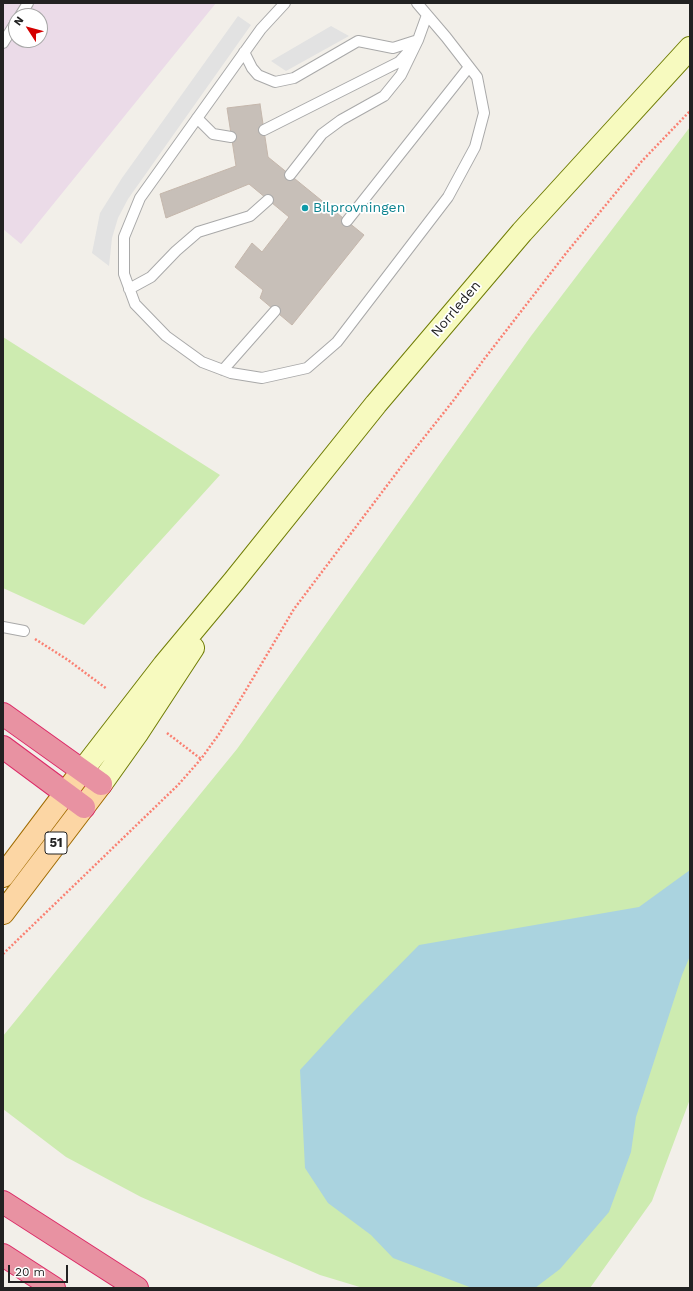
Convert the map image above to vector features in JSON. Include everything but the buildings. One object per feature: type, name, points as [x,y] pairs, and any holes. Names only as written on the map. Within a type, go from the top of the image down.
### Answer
[{"type":"highway","points":[[3,714],[101,784]]},
{"type":"highway","points":[[3,747],[84,807]]},
{"type":"highway","points":[[3,1196],[47,1230]]},
{"type":"highway","points":[[3,1202],[137,1288]]},
{"type":"highway","points":[[3,1255],[54,1288]]},
{"type":"main road","name":"51","points":[[3,876],[82,771]]},
{"type":"main road","name":"51","points":[[3,913],[101,784]]},
{"type":"street","name":"Norrleden","points":[[234,581],[376,404],[522,232],[690,48]]},
{"type":"street","points":[[82,771],[159,671],[234,581]]},
{"type":"street","points":[[101,784],[176,675],[234,581]]},
{"type":"lane","points":[[285,3],[261,29],[140,198],[124,237],[124,274],[135,304],[166,336],[202,362],[231,373],[262,378],[307,368],[337,342],[448,198],[475,147],[484,113],[477,77],[416,3]]},
{"type":"lane","points":[[290,175],[322,134],[341,120],[384,96],[401,75],[418,40],[427,15]]},
{"type":"lane","points":[[244,52],[252,68],[258,75],[275,82],[294,78],[358,41],[393,48],[418,40]]},
{"type":"lane","points":[[264,130],[399,62],[418,40]]},
{"type":"lane","points":[[347,222],[469,67]]},
{"type":"lane","points":[[197,118],[213,134],[231,137]]},
{"type":"lane","points":[[129,289],[151,277],[176,251],[198,232],[250,216],[268,200]]},
{"type":"lane","points":[[223,370],[275,311]]},
{"type":"lane","points":[[3,627],[24,631]]},
{"type":"path","points":[[3,954],[178,785],[201,759],[220,734],[294,609],[407,459],[567,252],[642,161],[690,111]]},
{"type":"path","points":[[24,631],[68,660],[107,689]]},
{"type":"path","points":[[167,733],[201,759]]},
{"type":"shaded area","points":[[3,3],[216,3],[21,244],[3,229]]},
{"type":"shaded area","points":[[238,16],[251,25],[128,199],[118,218],[112,238],[109,266],[92,253],[100,213],[122,178]]},
{"type":"shaded area","points":[[331,26],[349,36],[286,71],[271,61]]},
{"type":"green space","points":[[690,127],[690,1099],[652,1201],[590,1288],[363,1288],[320,1275],[141,1197],[66,1157],[3,1109],[3,1036],[237,749],[531,336]]},
{"type":"green space","points":[[3,337],[220,475],[84,625],[3,588]]},
{"type":"water","points":[[690,870],[690,956],[682,975],[636,1117],[631,1152],[609,1212],[560,1269],[535,1288],[472,1288],[393,1258],[371,1235],[328,1203],[305,1168],[300,1070],[356,1009],[419,945],[639,907]]},
{"type":"place","name":"Bilprovningen","points":[[305,208]]}]
